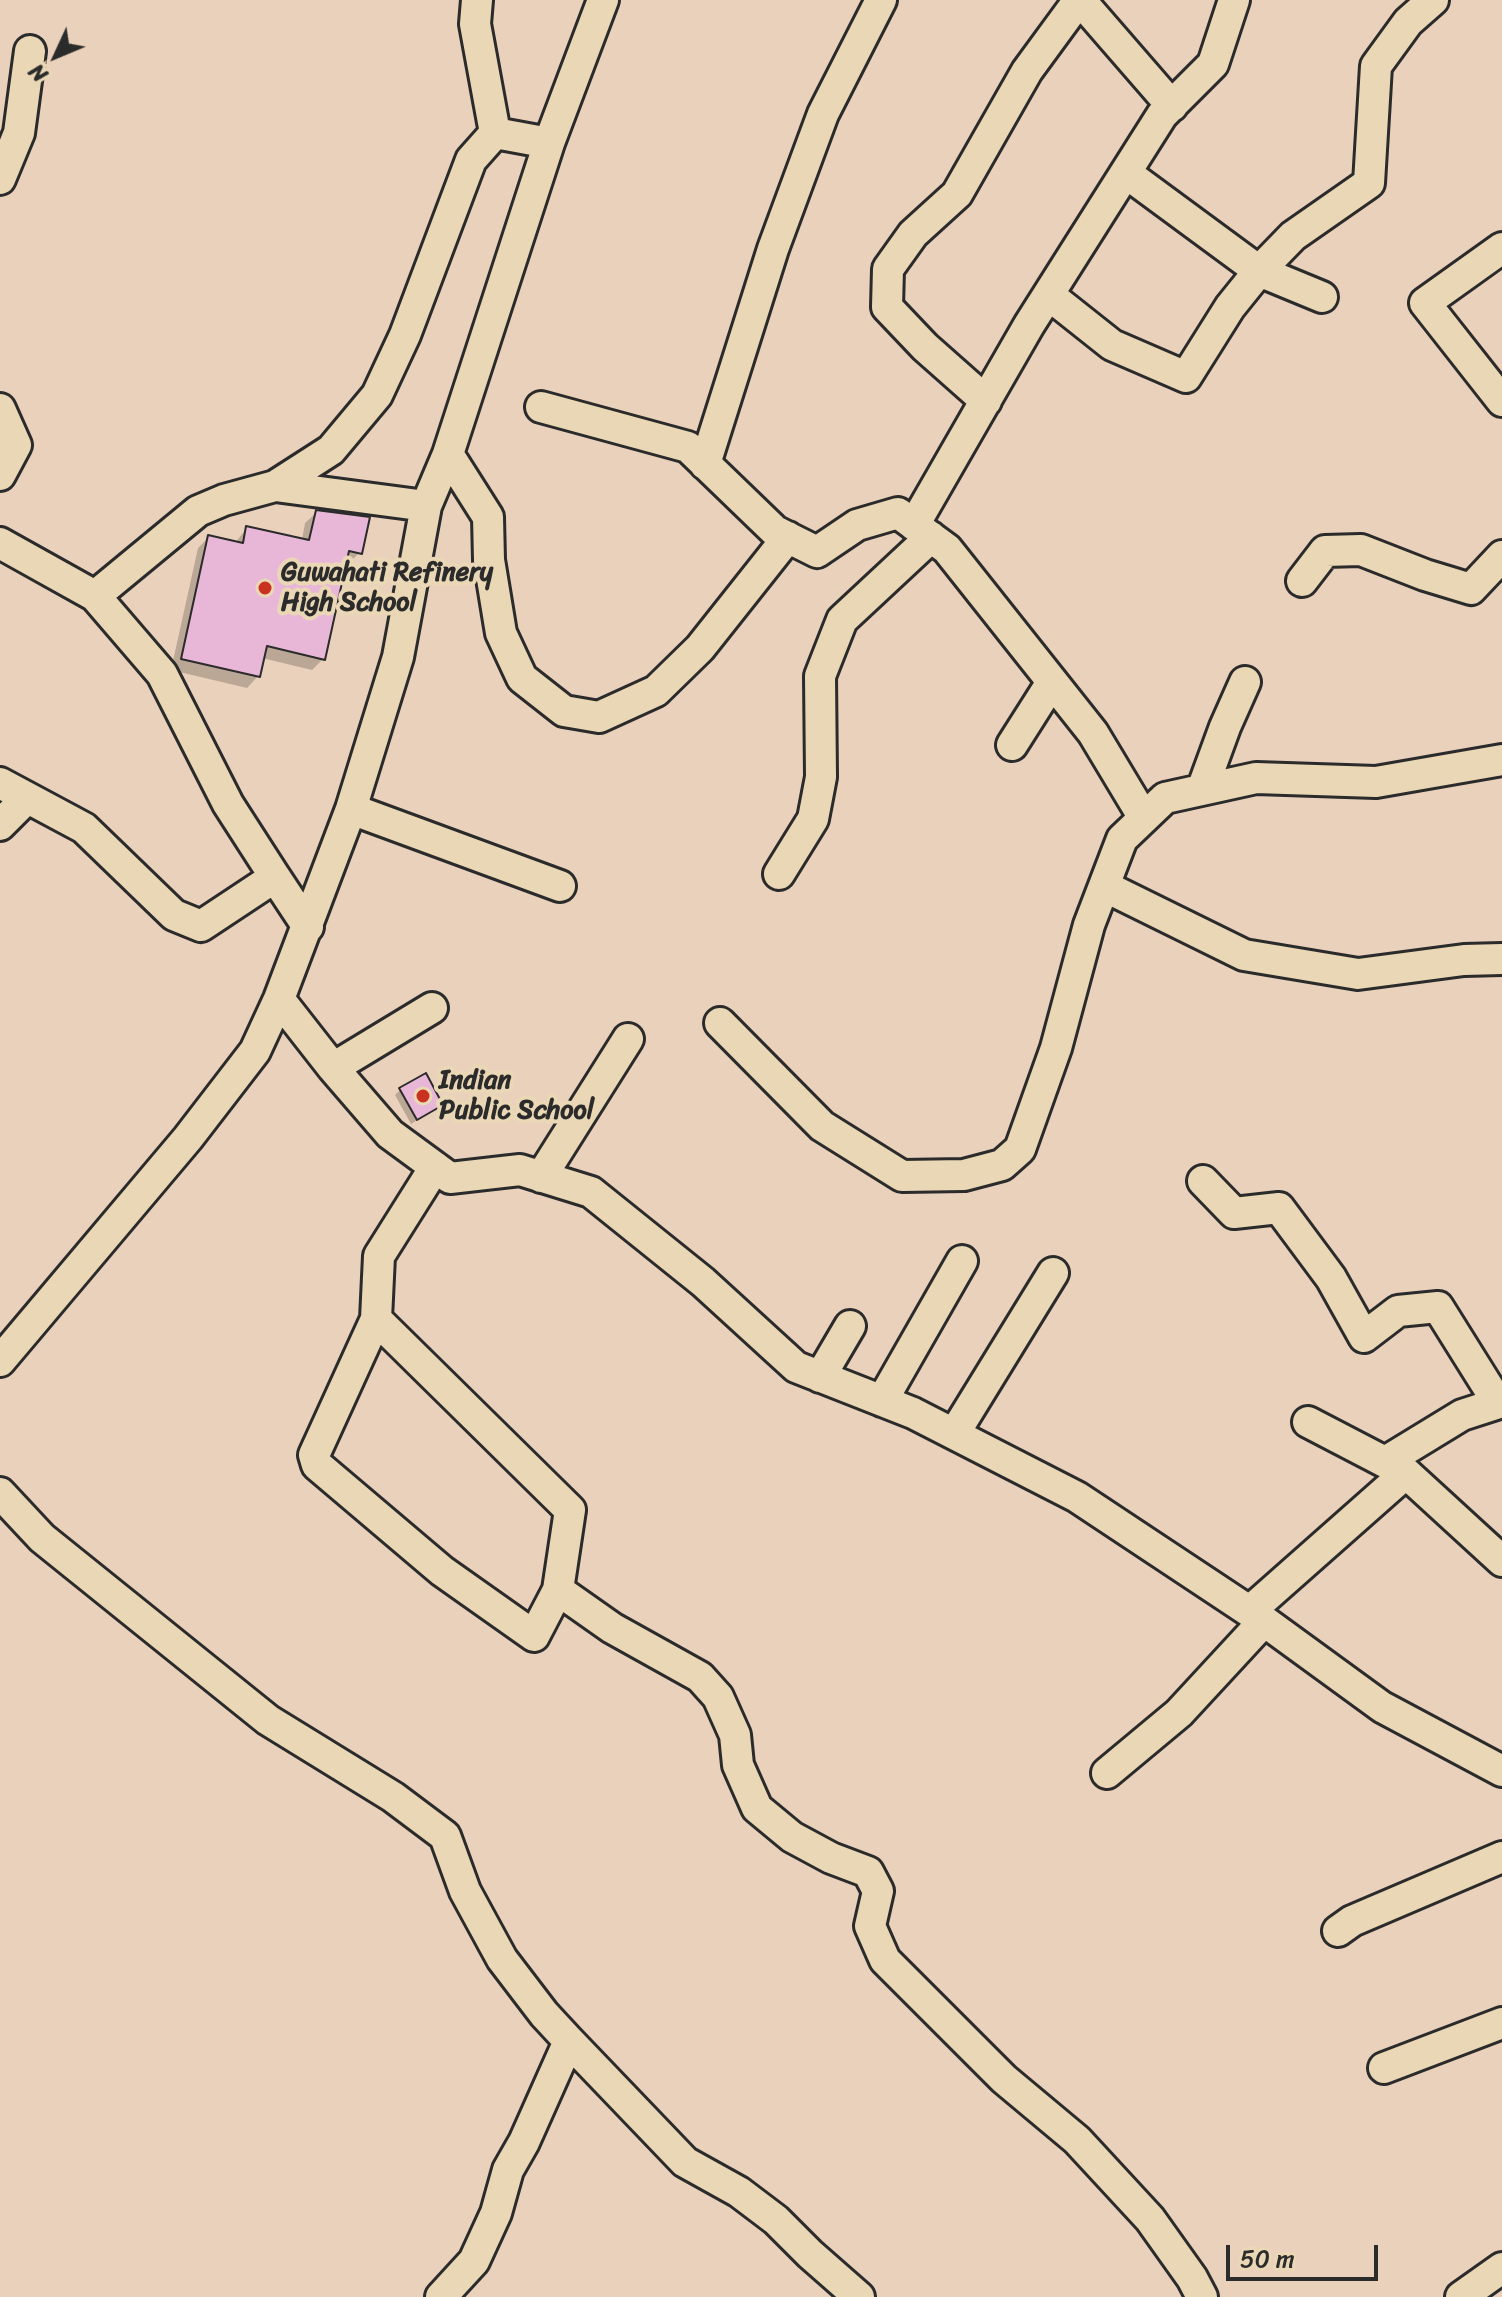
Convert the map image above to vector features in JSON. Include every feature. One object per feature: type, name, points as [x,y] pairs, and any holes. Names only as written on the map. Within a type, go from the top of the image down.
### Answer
[{"type":"street","points":[[477,0],[475,24],[495,133]]},
{"type":"street","points":[[0,1361],[188,1138],[255,1051],[279,999],[351,809],[398,657],[426,506],[448,454],[549,143],[603,0]]},
{"type":"street","points":[[986,401],[925,347],[887,307],[888,269],[913,234],[957,194],[1027,71],[1080,0],[1172,106]]},
{"type":"street","points":[[779,874],[813,819],[821,777],[820,676],[842,620],[922,531],[986,401],[1049,295],[1162,115],[1213,64],[1234,0]]},
{"type":"street","points":[[1049,295],[1112,345],[1186,377],[1230,307],[1259,271],[1293,236],[1345,203],[1369,183],[1376,66],[1408,22],[1433,0]]},
{"type":"street","points":[[705,464],[773,249],[823,114],[877,1]]},
{"type":"street","points":[[0,179],[19,133],[30,51]]},
{"type":"street","points":[[495,133],[549,143]]},
{"type":"street","points":[[95,596],[198,511],[224,500],[275,486],[331,450],[377,395],[405,335],[471,160],[495,133]]},
{"type":"street","points":[[1126,173],[1259,271],[1322,297]]},
{"type":"street","points":[[1502,248],[1425,303],[1502,401]]},
{"type":"street","points":[[541,407],[688,447],[775,531],[817,552],[857,525],[898,513],[947,549],[1093,733],[1144,818]]},
{"type":"street","points":[[0,409],[16,445],[0,475]]},
{"type":"street","points":[[448,454],[488,517],[489,560],[501,633],[522,678],[564,711],[599,717],[656,691],[700,648],[788,537]]},
{"type":"street","points":[[275,486],[426,506]]},
{"type":"street","points":[[0,543],[95,596],[162,674],[228,804],[308,927]]},
{"type":"street","points":[[1302,581],[1325,551],[1361,550],[1471,589],[1502,556]]},
{"type":"street","points":[[1012,745],[1052,682]]},
{"type":"street","points":[[1203,787],[1245,682]]},
{"type":"street","points":[[720,1023],[822,1126],[902,1176],[964,1175],[1002,1165],[1020,1149],[1056,1048],[1089,925],[1122,839],[1165,798],[1203,787],[1256,778],[1376,782],[1502,760]]},
{"type":"street","points":[[0,783],[84,828],[174,915],[201,926],[275,877]]},
{"type":"street","points":[[0,825],[27,798]]},
{"type":"street","points":[[351,809],[560,886]]},
{"type":"street","points":[[1104,886],[1244,955],[1358,974],[1464,960],[1502,959]]},
{"type":"street","points":[[279,999],[390,1134],[450,1178],[520,1170],[591,1192],[703,1282],[796,1367],[954,1434],[1077,1497],[1257,1616],[1382,1707],[1502,1771]]},
{"type":"street","points":[[333,1068],[432,1008]]},
{"type":"street","points":[[541,1177],[628,1039]]},
{"type":"street","points":[[376,1319],[570,1510],[558,1590],[534,1636],[442,1571],[317,1465],[314,1455],[376,1319],[379,1256],[435,1167]]},
{"type":"street","points":[[1107,1773],[1179,1713],[1257,1616],[1395,1468],[1462,1415],[1500,1403],[1438,1307],[1398,1311],[1364,1337],[1331,1278],[1279,1208],[1234,1213],[1203,1181]]},
{"type":"street","points":[[882,1401],[962,1261]]},
{"type":"street","points":[[954,1434],[1053,1273]]},
{"type":"street","points":[[820,1377],[850,1326]]},
{"type":"street","points":[[1308,1422],[1395,1468],[1502,1561]]},
{"type":"street","points":[[0,1493],[42,1538],[268,1720],[393,1797],[445,1836],[465,1891],[502,1959],[544,2014],[685,2162],[739,2192],[776,2220],[859,2297]]},
{"type":"street","points":[[558,1590],[612,1628],[700,1677],[718,1697],[735,1735],[738,1765],[757,1808],[792,1837],[831,1858],[868,1872],[878,1891],[870,1926],[885,1960],[1004,2079],[1077,2140],[1150,2219],[1202,2297]]},
{"type":"street","points":[[1338,1931],[1366,1915],[1502,1857]]},
{"type":"street","points":[[1384,2068],[1502,2023]]},
{"type":"street","points":[[441,2297],[474,2261],[496,2213],[508,2170],[524,2142],[569,2041]]},
{"type":"street","points":[[1461,2297],[1502,2268]]},
{"type":"building","points":[[316,510],[370,517],[362,554],[349,551],[325,660],[267,646],[260,677],[181,659],[208,535],[243,543],[246,526],[309,540]]},
{"type":"building","points":[[426,1073],[443,1105],[417,1120],[399,1088]]},
{"type":"place","name":"Guwahati Refinery High School","points":[[265,588]]},
{"type":"place","name":"Indian Public School","points":[[423,1096]]}]
